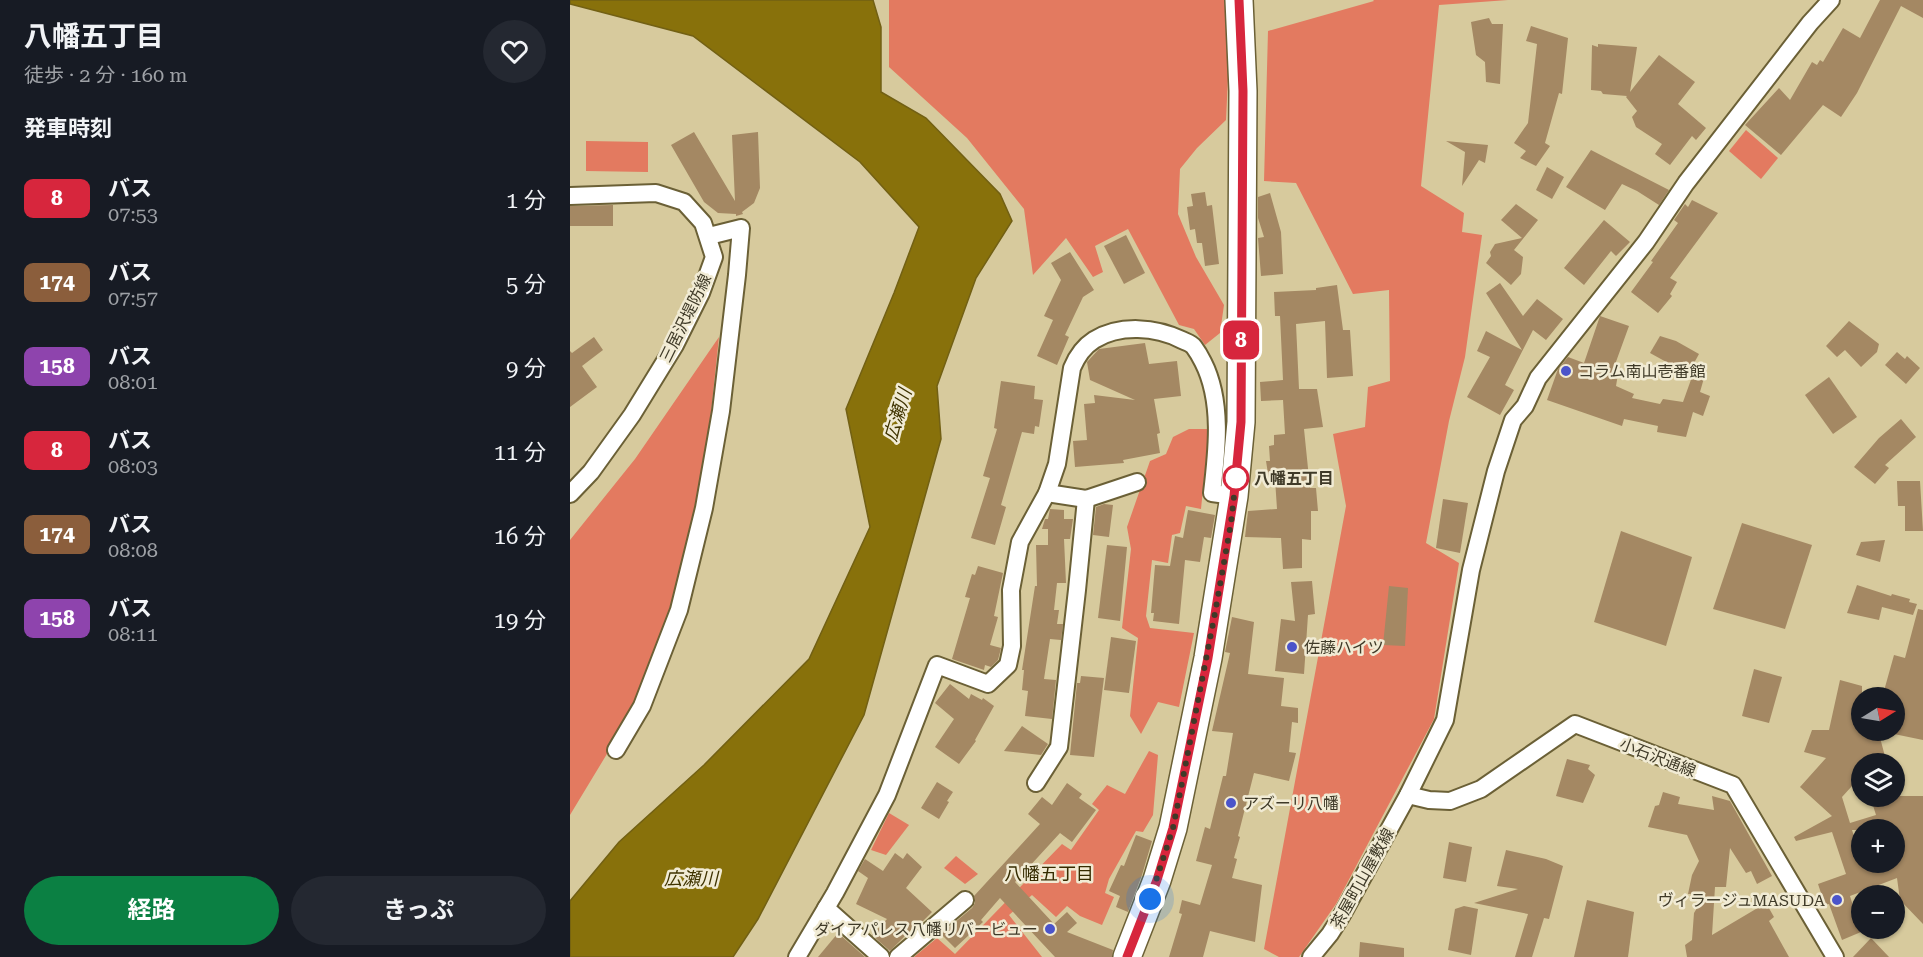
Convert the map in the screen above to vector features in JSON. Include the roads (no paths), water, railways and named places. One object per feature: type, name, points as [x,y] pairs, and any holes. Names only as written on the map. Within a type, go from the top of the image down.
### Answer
[{"type":"main road","points":[[1127,957],[1157,880],[1173,828],[1208,658],[1234,496],[1241,422],[1243,91],[1239,0]]},
{"type":"street","name":"茶屋町山屋敷線","points":[[1311,957],[1342,915],[1408,795],[1445,720],[1471,570],[1496,471],[1513,420],[1525,406],[1538,378],[1646,242],[1686,183],[1810,23],[1831,0]]},
{"type":"street","name":"三居沢堤防線","points":[[570,196],[656,194],[684,202],[703,223],[714,257],[701,293],[675,345],[632,415],[591,472],[570,494]]},
{"type":"street","points":[[616,750],[642,706],[679,610],[706,497],[722,400],[741,228],[709,236]]},
{"type":"street","points":[[797,957],[887,795],[937,665],[988,684],[1008,665],[1012,646],[1011,590],[1020,542],[1047,494],[1057,464],[1072,368],[1084,347],[1108,334],[1140,328],[1169,333],[1193,345],[1213,386],[1218,447],[1212,493],[1234,496]]},
{"type":"street","points":[[1047,494],[1086,499],[1137,482]]},
{"type":"street","points":[[1036,783],[1059,747],[1086,499]]},
{"type":"street","name":"小石沢通線","points":[[1408,795],[1429,800],[1450,801],[1481,789],[1575,724],[1733,785],[1834,957]]},
{"type":"street","points":[[898,957],[964,900]]},
{"type":"street","points":[[826,908],[881,957]]},
{"type":"water","name":"広瀬川","points":[[570,0],[873,0],[881,27],[881,92],[926,118],[1000,194],[1012,221],[976,278],[937,386],[941,439],[864,715],[758,919],[733,957],[570,957],[570,901],[619,842],[704,765],[809,659],[870,527],[846,409],[919,227],[860,162],[693,36],[570,4]]},
{"type":"place","name":"コラム南山壱番館","points":[[1566,371]]},
{"type":"place","name":"八幡五丁目","points":[[1236,478]]},
{"type":"place","name":"佐藤ハイツ","points":[[1292,647]]},
{"type":"place","name":"アズーリ八幡","points":[[1231,803]]},
{"type":"place","name":"ヴィラージュMASUDA","points":[[1837,900]]},
{"type":"place","name":"ダイアパレス八幡リバービュー","points":[[1050,929]]},
{"type":"district","name":"八幡五丁目","points":[[1049,874]]}]
